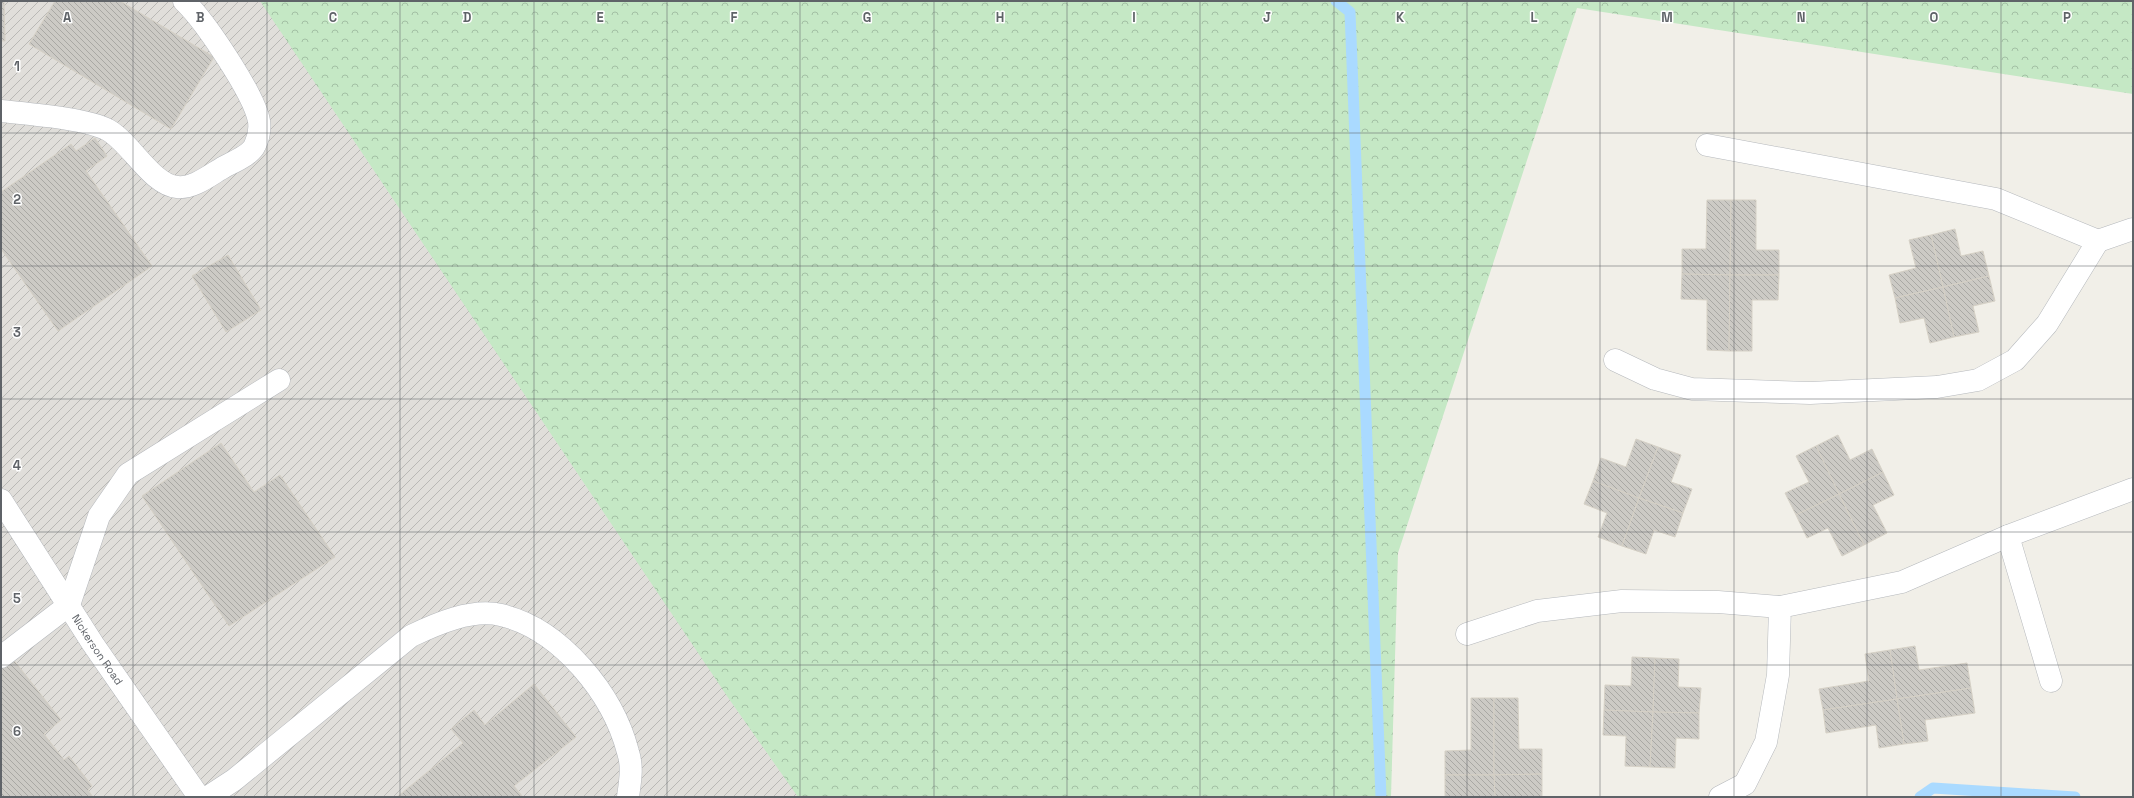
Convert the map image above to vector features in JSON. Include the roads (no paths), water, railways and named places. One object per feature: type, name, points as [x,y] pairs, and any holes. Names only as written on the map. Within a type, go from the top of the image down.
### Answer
[{"type":"street","points":[[1,111],[83,122],[108,130],[160,179],[177,187],[186,187],[196,183],[245,155],[255,146],[259,133],[259,121],[252,102],[223,52],[184,1]]},
{"type":"street","points":[[1707,145],[1996,199],[2098,241]]},
{"type":"street","points":[[1615,360],[1655,379],[1692,389],[1810,393],[1937,387],[1978,380],[2015,360],[2047,324],[2098,241],[2133,229]]},
{"type":"street","points":[[1,657],[69,605],[99,516],[128,474],[279,380]]},
{"type":"street","points":[[1468,634],[1537,611],[1622,601],[1718,602],[1780,607],[1902,582],[2008,536],[2133,489]]},
{"type":"street","name":"Nickerson Road","points":[[1,500],[93,644],[199,797]]},
{"type":"street","points":[[2008,536],[2051,681]]},
{"type":"street","points":[[1720,797],[1745,784],[1766,742],[1778,675],[1780,607]]},
{"type":"street","points":[[208,797],[234,780],[411,636],[440,621],[469,615],[500,615],[530,625],[558,642],[582,668],[619,725],[629,753],[631,779],[628,797]]},
{"type":"waterway","points":[[1336,1],[1350,12],[1381,797]]},
{"type":"waterway","points":[[1920,797],[1933,788],[2075,797]]}]
